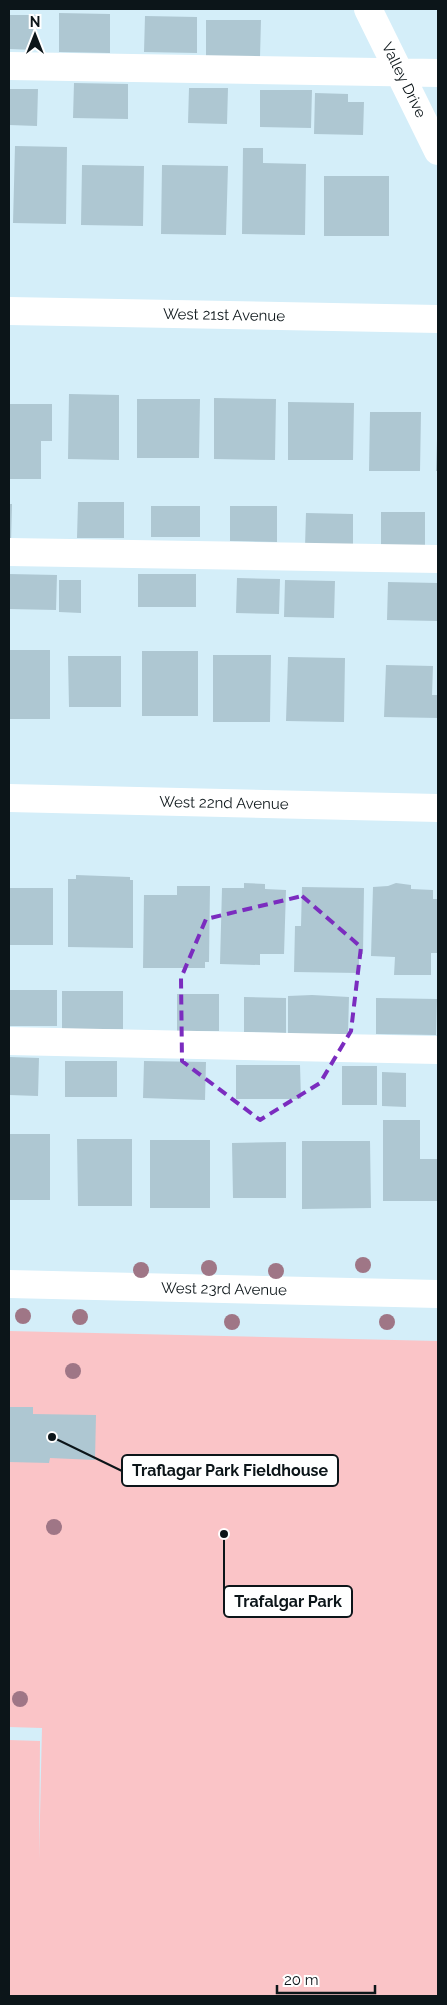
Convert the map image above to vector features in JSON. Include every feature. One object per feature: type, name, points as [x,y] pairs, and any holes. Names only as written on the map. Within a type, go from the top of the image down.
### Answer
[{"type":"street","name":"Valley Drive","points":[[368,9],[438,151]]},
{"type":"street","points":[[9,66],[438,73]]},
{"type":"street","name":"West 21st Avenue","points":[[9,311],[438,319]]},
{"type":"street","points":[[9,552],[438,559]]},
{"type":"street","name":"West 22nd Avenue","points":[[9,798],[438,808]]},
{"type":"street","points":[[9,1040],[438,1050]]},
{"type":"street","name":"West 23rd Avenue","points":[[9,1284],[438,1294]]},
{"type":"highlighted area","points":[[302,896],[361,947],[351,1031],[320,1083],[260,1120],[182,1061],[181,978],[206,919]]},
{"type":"shaded area","points":[[9,1331],[438,1341],[438,1996],[9,1996],[9,1740],[40,1741],[39,1860],[42,1728],[9,1727]]},
{"type":"building","points":[[59,13],[110,14],[110,53],[59,52]]},
{"type":"building","points":[[9,15],[37,15],[36,50],[9,49]]},
{"type":"building","points":[[145,16],[197,17],[197,53],[144,52]]},
{"type":"building","points":[[206,20],[261,20],[260,57],[206,57]]},
{"type":"building","points":[[74,83],[128,84],[128,119],[73,118]]},
{"type":"building","points":[[189,88],[228,88],[227,124],[188,123]]},
{"type":"building","points":[[9,89],[38,89],[37,126],[9,125]]},
{"type":"building","points":[[260,90],[312,90],[311,128],[260,127]]},
{"type":"building","points":[[315,93],[348,94],[348,102],[364,102],[363,135],[314,134]]},
{"type":"building","points":[[15,146],[67,147],[66,224],[13,223]]},
{"type":"building","points":[[243,148],[263,148],[263,163],[306,164],[305,235],[242,234]]},
{"type":"building","points":[[82,165],[144,166],[143,226],[81,225]]},
{"type":"building","points":[[162,165],[228,166],[226,235],[161,234]]},
{"type":"building","points":[[324,176],[389,176],[389,236],[324,236]]},
{"type":"building","points":[[69,394],[119,395],[119,460],[68,459]]},
{"type":"building","points":[[214,398],[276,399],[275,460],[214,459]]},
{"type":"building","points":[[137,399],[200,399],[199,458],[137,458]]},
{"type":"building","points":[[288,402],[354,403],[353,460],[288,460]]},
{"type":"building","points":[[9,404],[52,404],[52,441],[41,441],[41,479],[9,479]]},
{"type":"building","points":[[370,412],[421,412],[420,471],[369,471]]},
{"type":"building","points":[[437,439],[438,471],[436,471]]},
{"type":"building","points":[[78,502],[124,502],[124,538],[77,538]]},
{"type":"building","points":[[9,504],[12,504],[11,543],[9,543]]},
{"type":"building","points":[[151,506],[200,506],[200,537],[151,537]]},
{"type":"building","points":[[230,506],[277,506],[277,542],[230,541]]},
{"type":"building","points":[[381,512],[425,512],[425,550],[381,550]]},
{"type":"building","points":[[306,513],[353,514],[353,547],[305,547]]},
{"type":"building","points":[[9,574],[57,575],[56,610],[9,609]]},
{"type":"building","points":[[138,574],[196,574],[196,607],[138,607]]},
{"type":"building","points":[[237,578],[280,579],[279,614],[236,613]]},
{"type":"building","points":[[59,580],[81,580],[81,613],[59,612]]},
{"type":"building","points":[[285,580],[335,581],[334,618],[284,617]]},
{"type":"building","points":[[388,582],[438,583],[438,621],[387,620]]},
{"type":"building","points":[[9,650],[50,650],[50,719],[9,719]]},
{"type":"building","points":[[142,651],[198,651],[198,716],[142,716]]},
{"type":"building","points":[[213,655],[271,655],[270,722],[213,722]]},
{"type":"building","points":[[68,656],[121,656],[121,707],[69,707]]},
{"type":"building","points":[[288,657],[345,658],[344,722],[286,721]]},
{"type":"building","points":[[386,665],[433,666],[432,695],[438,695],[438,718],[384,717]]},
{"type":"building","points":[[76,875],[130,877],[130,880],[133,880],[133,948],[68,947],[68,879],[76,879]]},
{"type":"building","points":[[244,883],[265,884],[265,889],[286,890],[284,954],[260,954],[260,965],[220,964],[222,888],[244,888]]},
{"type":"building","points":[[396,883],[411,885],[411,889],[433,890],[433,899],[438,899],[437,953],[431,953],[431,975],[394,975],[395,957],[371,956],[373,887],[388,886]]},
{"type":"building","points":[[177,886],[210,886],[209,962],[205,962],[205,968],[143,968],[144,895],[177,895]]},
{"type":"building","points":[[302,887],[364,888],[363,954],[359,954],[359,973],[294,972],[295,926],[301,926]]},
{"type":"building","points":[[9,888],[53,888],[53,945],[9,945]]},
{"type":"building","points":[[9,990],[57,990],[57,1026],[9,1026]]},
{"type":"building","points":[[62,991],[123,991],[123,1029],[62,1029]]},
{"type":"building","points":[[177,994],[219,994],[219,1031],[177,1031]]},
{"type":"building","points":[[288,996],[349,997],[348,1035],[288,1034]]},
{"type":"building","points":[[244,997],[286,998],[286,1033],[244,1032]]},
{"type":"building","points":[[376,998],[437,999],[436,1035],[376,1034]]},
{"type":"building","points":[[9,1057],[39,1058],[38,1096],[9,1095]]},
{"type":"building","points":[[65,1061],[117,1061],[117,1097],[65,1097]]},
{"type":"building","points":[[144,1061],[206,1062],[205,1100],[143,1098]]},
{"type":"building","points":[[236,1065],[300,1065],[301,1099],[236,1099]]},
{"type":"building","points":[[342,1066],[377,1066],[377,1105],[342,1105]]},
{"type":"building","points":[[382,1072],[406,1073],[406,1107],[382,1106]]},
{"type":"building","points":[[383,1120],[420,1120],[420,1159],[438,1159],[438,1201],[383,1201]]},
{"type":"building","points":[[9,1134],[50,1134],[50,1200],[9,1200]]},
{"type":"building","points":[[77,1139],[132,1139],[132,1206],[78,1206]]},
{"type":"building","points":[[150,1140],[210,1140],[210,1208],[150,1208]]},
{"type":"building","points":[[302,1141],[370,1141],[371,1208],[302,1209]]},
{"type":"building","points":[[286,1142],[286,1198],[233,1198],[232,1143]]},
{"type":"building","points":[[9,1407],[33,1407],[33,1414],[96,1415],[95,1460],[50,1458],[49,1463],[9,1462]]},
{"type":"place","name":"Traflagar Park Fieldhouse","points":[[52,1437]]},
{"type":"place","name":"Trafalgar Park","points":[[224,1534]]}]
